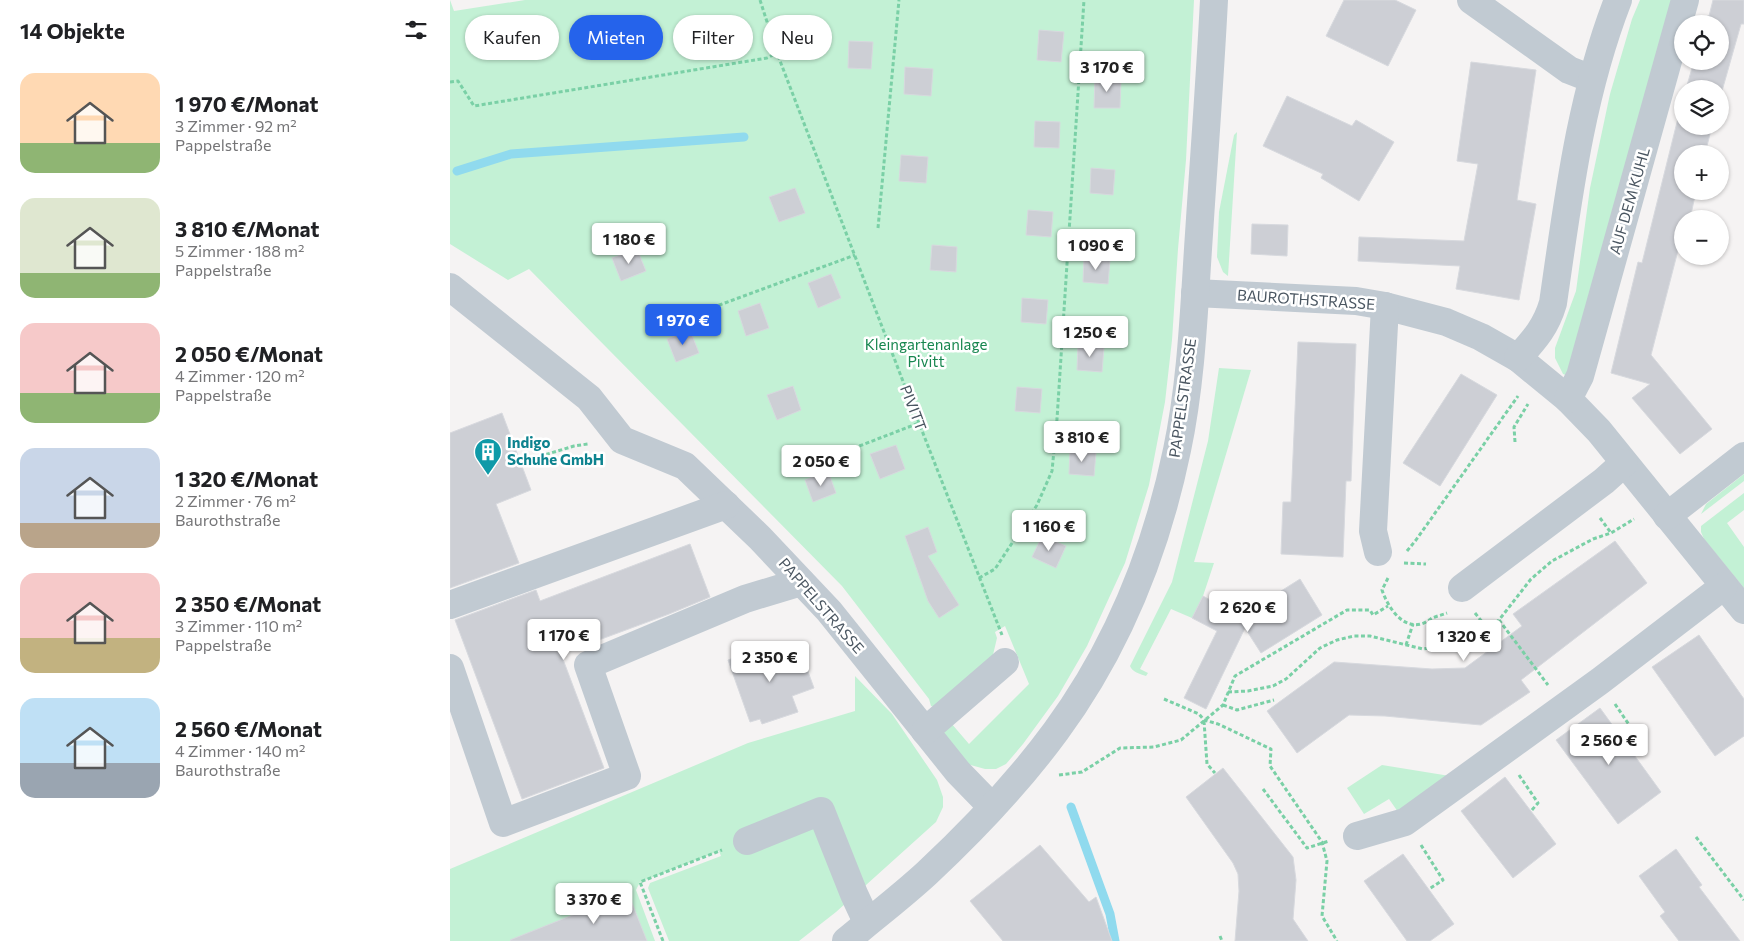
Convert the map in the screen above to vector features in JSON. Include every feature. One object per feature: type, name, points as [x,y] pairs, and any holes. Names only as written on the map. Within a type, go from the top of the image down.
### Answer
[{"type":"street","name":"PAPPELSTRASSE","points":[[846,941],[927,873],[1018,778],[1057,729],[1097,666],[1129,605],[1153,543],[1177,451],[1182,424],[1195,293],[1214,0]]},
{"type":"street","points":[[1471,0],[1569,70],[1592,79]]},
{"type":"street","points":[[1518,358],[1540,334],[1548,319],[1553,303],[1580,132],[1592,79],[1618,0]]},
{"type":"street","name":"AUF DEM KUHL","points":[[1568,399],[1580,376],[1685,0]]},
{"type":"street","points":[[450,287],[589,398],[622,440]]},
{"type":"street","name":"BAUROTHSTRASSE","points":[[1195,293],[1356,301],[1385,306],[1446,322],[1480,337],[1518,358],[1568,399],[1599,431],[1744,610]]},
{"type":"street","points":[[1385,306],[1373,531],[1390,561]]},
{"type":"street","name":"PAPPELSTRASSE","points":[[622,440],[685,466],[760,538],[829,611],[958,772],[992,807]]},
{"type":"street","points":[[1667,516],[1744,456]]},
{"type":"street","points":[[1458,600],[1624,463]]},
{"type":"street","points":[[450,605],[726,505]]},
{"type":"street","points":[[450,668],[504,823],[627,776],[588,665],[745,600],[802,582]]},
{"type":"street","points":[[1357,836],[1405,822],[1600,681],[1724,586]]},
{"type":"street","points":[[925,731],[1005,662]]},
{"type":"street","points":[[747,841],[820,811],[867,922]]},
{"type":"path","name":"PIVITT","points":[[760,0],[765,15]]},
{"type":"path","points":[[878,228],[899,0]]},
{"type":"path","points":[[979,578],[995,569],[1037,505],[1052,471],[1084,0]]},
{"type":"path","points":[[450,82],[458,81],[474,106],[763,59]]},
{"type":"path","name":"PIVITT","points":[[781,60],[1000,629],[1004,644],[1005,662]]},
{"type":"path","points":[[676,321],[855,255]]},
{"type":"path","points":[[1515,442],[1514,427],[1529,401],[1545,380]]},
{"type":"path","points":[[1458,600],[1435,617],[1421,624],[1413,624],[1396,615],[1388,606],[1382,590],[1390,561],[1416,540],[1520,394]]},
{"type":"path","points":[[823,460],[919,423]]},
{"type":"path","points":[[521,462],[574,446],[622,440]]},
{"type":"path","points":[[1599,516],[1611,533]]},
{"type":"path","points":[[1018,778],[1082,772],[1120,748],[1154,747],[1181,740],[1223,705],[1235,676],[1347,610],[1370,610],[1373,615],[1388,606]]},
{"type":"path","points":[[1474,612],[1487,628]]},
{"type":"path","points":[[1499,620],[1564,707]]},
{"type":"path","points":[[1406,645],[1413,624]]},
{"type":"path","points":[[1600,681],[1638,738],[1629,747]]},
{"type":"path","points":[[1164,699],[1199,714],[1204,720],[1218,724],[1271,749],[1270,766],[1322,842],[1327,861],[1322,916],[1336,941]]},
{"type":"path","points":[[1223,705],[1237,710],[1274,700]]},
{"type":"path","points":[[1204,720],[1207,764],[1215,774]]},
{"type":"path","points":[[1504,751],[1538,804],[1531,811]]},
{"type":"path","points":[[1263,789],[1307,848],[1322,842],[1357,836]]},
{"type":"path","points":[[1405,822],[1443,880],[1429,890]]},
{"type":"path","points":[[1696,837],[1744,900]]},
{"type":"path","points":[[663,941],[640,882],[747,841]]},
{"type":"path","points":[[1220,936],[1222,941]]},
{"type":"green space","name":"Kleingartenanlage Pivitt","points":[[450,0],[454,11],[525,0],[1194,0],[1186,160],[1172,340],[1165,402],[1149,485],[1125,563],[1087,646],[1058,696],[1023,744],[1006,764],[996,769],[985,769],[967,764],[944,734],[945,727],[951,723],[969,744],[1029,684],[1005,626],[995,632],[997,638],[992,659],[937,708],[931,706],[929,699],[842,586],[529,269],[508,280],[450,244]]},
{"type":"green space","points":[[1640,0],[1677,0],[1568,376],[1563,374],[1555,358],[1555,348],[1576,291],[1590,188],[1610,94],[1632,19]]},
{"type":"green space","points":[[1237,132],[1228,276],[1223,272],[1217,257],[1219,212],[1234,135]]},
{"type":"green space","points":[[1219,368],[1251,370],[1194,562],[1214,563],[1203,596],[1192,618],[1171,609],[1140,669],[1148,673],[1146,676],[1134,671],[1130,666],[1172,582],[1208,441]]},
{"type":"green space","points":[[1744,474],[1744,481],[1701,514],[1706,504]]},
{"type":"green space","points":[[1744,493],[1744,510],[1727,523],[1744,547],[1744,588],[1704,539],[1701,526]]},
{"type":"green space","points":[[855,676],[892,714],[937,780],[943,797],[943,807],[936,822],[836,912],[799,941],[669,941],[648,888],[650,883],[721,856],[719,851],[640,882],[636,890],[655,941],[450,941],[450,869],[748,743],[855,711]]},
{"type":"green space","points":[[1382,765],[1456,777],[1405,822],[1389,799],[1364,814],[1347,788]]},
{"type":"building","points":[[1344,0],[1395,0],[1416,10],[1388,66],[1326,36]]},
{"type":"building","points":[[1713,0],[1744,0],[1744,24],[1741,24],[1729,66],[1729,15],[1709,15]]},
{"type":"building","points":[[1039,30],[1064,32],[1061,62],[1037,60]]},
{"type":"building","points":[[849,41],[873,42],[871,69],[848,68]]},
{"type":"building","points":[[1471,62],[1536,70],[1517,200],[1536,204],[1519,300],[1456,289],[1460,266],[1358,261],[1359,237],[1464,241],[1478,164],[1457,161]]},
{"type":"building","points":[[905,67],[933,69],[931,96],[904,94]]},
{"type":"building","points":[[1691,70],[1728,70],[1725,80],[1689,80]]},
{"type":"building","points":[[1095,77],[1121,78],[1120,108],[1094,108]]},
{"type":"building","points":[[1287,96],[1352,126],[1356,120],[1394,142],[1359,201],[1321,178],[1323,174],[1263,146]]},
{"type":"building","points":[[1035,121],[1060,122],[1059,148],[1034,147]]},
{"type":"building","points":[[1674,134],[1710,135],[1707,145],[1674,145],[1674,200],[1694,200],[1692,210],[1674,210],[1674,265],[1651,355],[1712,429],[1680,454],[1632,398],[1650,384],[1611,373],[1638,262],[1642,263]]},
{"type":"building","points":[[901,155],[928,157],[926,183],[899,181]]},
{"type":"building","points":[[1091,168],[1115,170],[1113,195],[1090,193]]},
{"type":"building","points":[[795,188],[805,213],[779,222],[769,197]]},
{"type":"building","points":[[1028,210],[1053,212],[1051,237],[1026,235]]},
{"type":"building","points":[[1252,224],[1288,225],[1287,256],[1251,254]]},
{"type":"building","points":[[932,245],[957,247],[956,272],[930,270]]},
{"type":"building","points":[[637,249],[646,271],[621,281],[612,258]]},
{"type":"building","points":[[1084,258],[1110,260],[1108,284],[1083,282]]},
{"type":"building","points":[[831,274],[841,298],[818,308],[808,283]]},
{"type":"building","points":[[1022,298],[1048,300],[1046,324],[1021,322]]},
{"type":"building","points":[[760,303],[769,328],[746,336],[738,311]]},
{"type":"building","points":[[690,330],[699,353],[676,362],[667,339]]},
{"type":"building","points":[[1298,342],[1356,344],[1351,481],[1346,481],[1343,557],[1281,554],[1283,502],[1291,502]]},
{"type":"building","points":[[1078,345],[1104,347],[1102,372],[1077,370]]},
{"type":"building","points":[[1461,374],[1497,395],[1440,486],[1403,463]]},
{"type":"building","points":[[793,386],[801,410],[777,420],[767,395]]},
{"type":"building","points":[[1017,387],[1042,389],[1040,413],[1015,411]]},
{"type":"building","name":"Indigo Schuhe GmbH","points":[[502,413],[531,490],[496,504],[519,563],[450,588],[450,433]]},
{"type":"building","points":[[896,445],[905,469],[880,479],[870,454]]},
{"type":"building","points":[[1070,450],[1096,452],[1094,476],[1069,474]]},
{"type":"building","points":[[828,471],[836,493],[813,502],[805,480]]},
{"type":"building","points":[[928,527],[937,552],[928,556],[959,605],[939,618],[928,601],[905,536]]},
{"type":"building","points":[[1042,536],[1066,546],[1056,568],[1032,557]]},
{"type":"building","points":[[1615,541],[1647,583],[1521,680],[1530,692],[1481,725],[1385,716],[1349,715],[1297,753],[1267,711],[1334,662],[1432,669],[1465,668],[1522,626],[1513,614]]},
{"type":"building","points":[[690,544],[710,597],[561,654],[604,768],[522,799],[455,620],[536,590],[540,601]]},
{"type":"building","points":[[1300,579],[1322,615],[1261,653],[1245,628],[1206,709],[1184,698],[1217,631],[1192,618],[1203,596],[1240,617]]},
{"type":"building","points":[[1699,635],[1744,699],[1744,736],[1715,756],[1652,667]]},
{"type":"building","points":[[767,646],[771,657],[799,647],[814,688],[792,696],[798,712],[762,724],[760,719],[750,722],[728,660]]},
{"type":"building","points":[[1600,708],[1661,792],[1618,824],[1556,740]]},
{"type":"building","points":[[1223,768],[1293,857],[1296,880],[1293,919],[1308,941],[1235,941],[1239,891],[1238,874],[1233,863],[1186,797]]},
{"type":"building","points":[[1505,777],[1556,844],[1513,878],[1461,811]]},
{"type":"building","points":[[1040,845],[1089,902],[1096,897],[1112,941],[1003,941],[970,901]]},
{"type":"building","points":[[1676,849],[1702,885],[1699,887],[1740,941],[1679,941],[1660,916],[1665,912],[1639,876]]},
{"type":"building","points":[[1403,854],[1454,924],[1430,941],[1407,941],[1364,881]]},
{"type":"building","points":[[628,893],[647,941],[510,940]]},
{"type":"waterway","points":[[457,171],[511,154],[744,137]]},
{"type":"waterway","points":[[1071,807],[1110,914],[1115,941]]},
{"type":"place","name":"Indigo Schuhe GmbH","points":[[488,476]]}]
